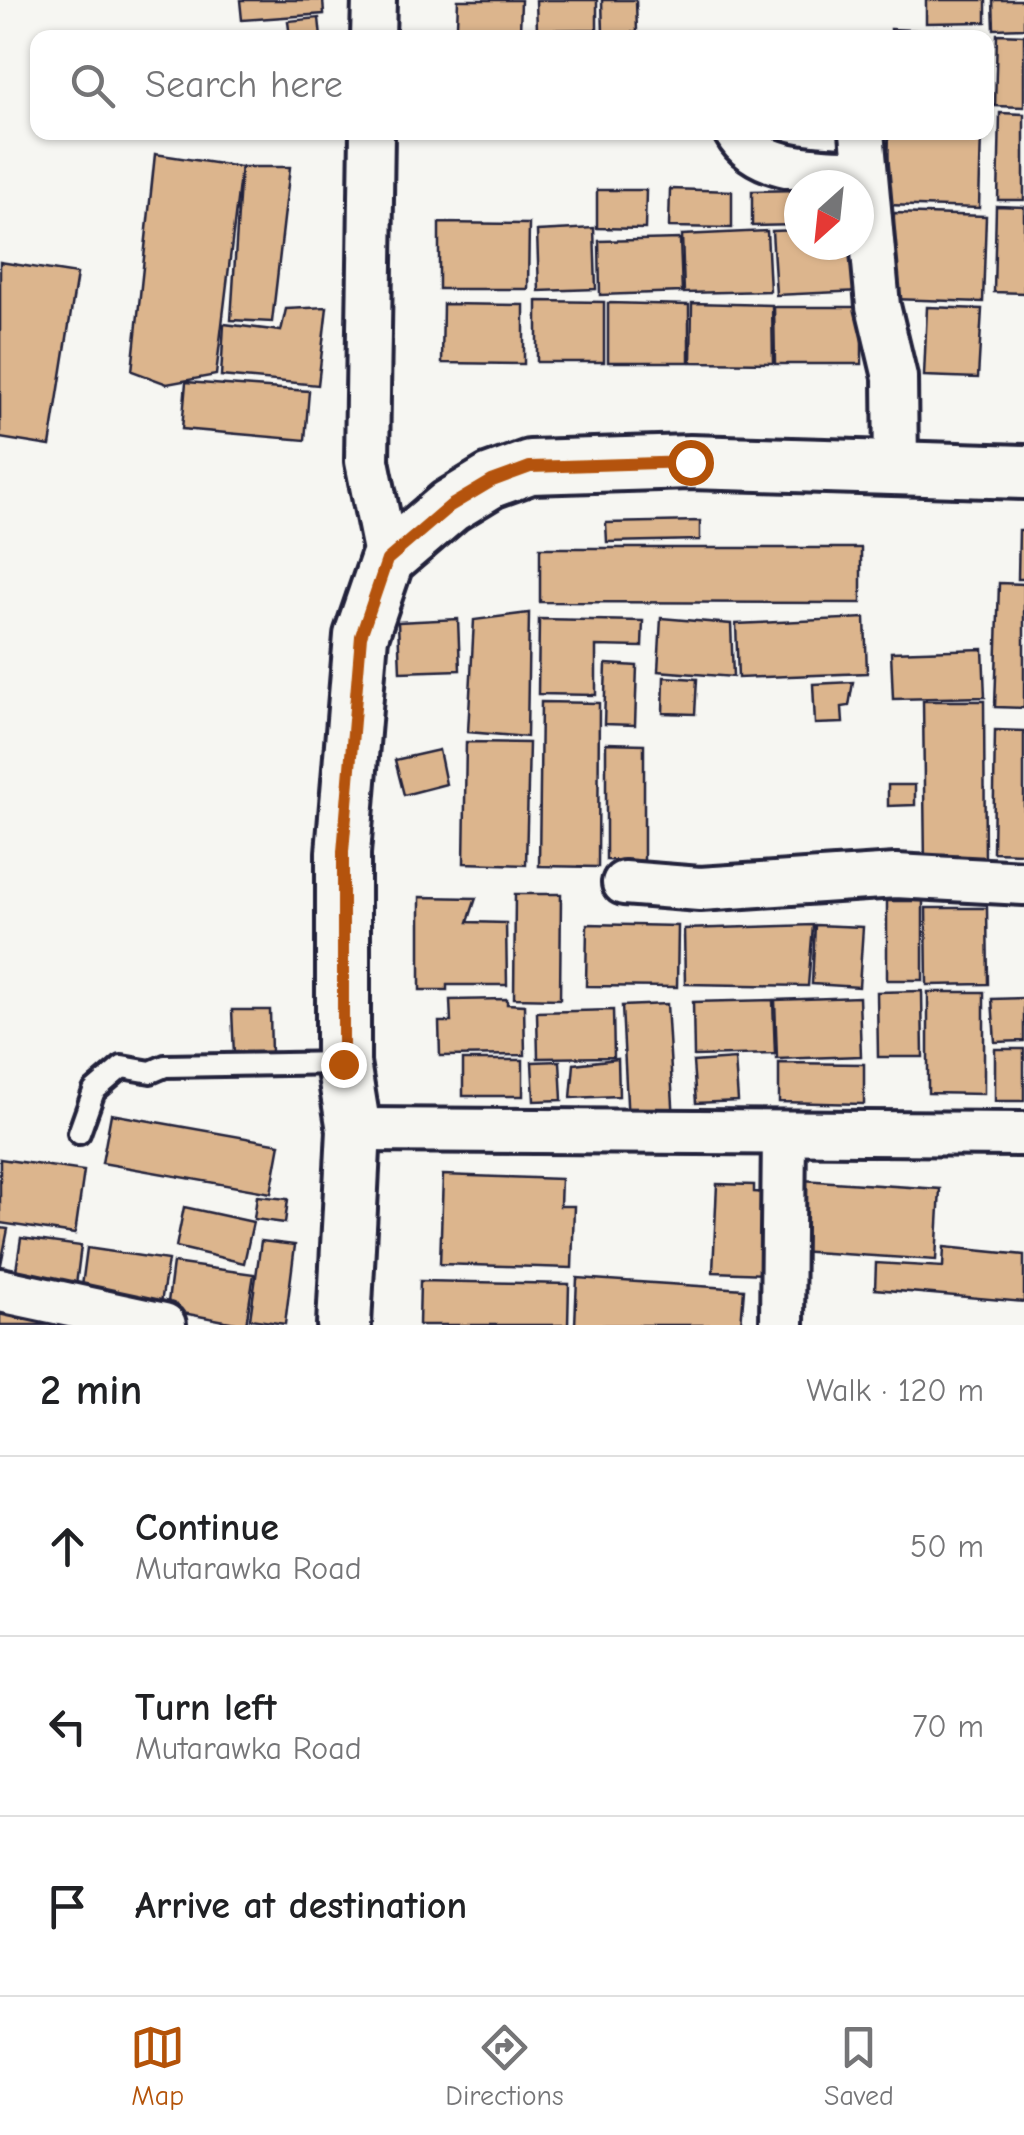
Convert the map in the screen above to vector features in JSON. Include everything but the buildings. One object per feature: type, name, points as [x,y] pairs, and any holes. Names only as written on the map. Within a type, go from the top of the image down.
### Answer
[{"type":"street","points":[[373,30],[374,0]]},
{"type":"street","points":[[344,1325],[354,1130],[343,1064],[343,852],[361,636],[387,560],[367,462],[372,140]]},
{"type":"street","points":[[742,140],[747,148],[786,165],[864,152],[878,306],[894,377],[896,469]]},
{"type":"street","points":[[387,560],[450,506],[492,481],[530,467],[690,462],[1024,472]]},
{"type":"street","points":[[624,883],[700,889],[896,876],[1024,882]]},
{"type":"street","points":[[354,1130],[1024,1134]]},
{"type":"street","points":[[782,1325],[784,1134]]},
{"type":"street","points":[[0,1290],[164,1325]]},
{"type":"lane","points":[[79,1134],[94,1091],[122,1067],[151,1072],[165,1066],[343,1064]]},
{"type":"route","points":[[343,1064],[343,852],[361,636],[387,560],[450,506],[492,481],[530,467],[690,462]]}]
